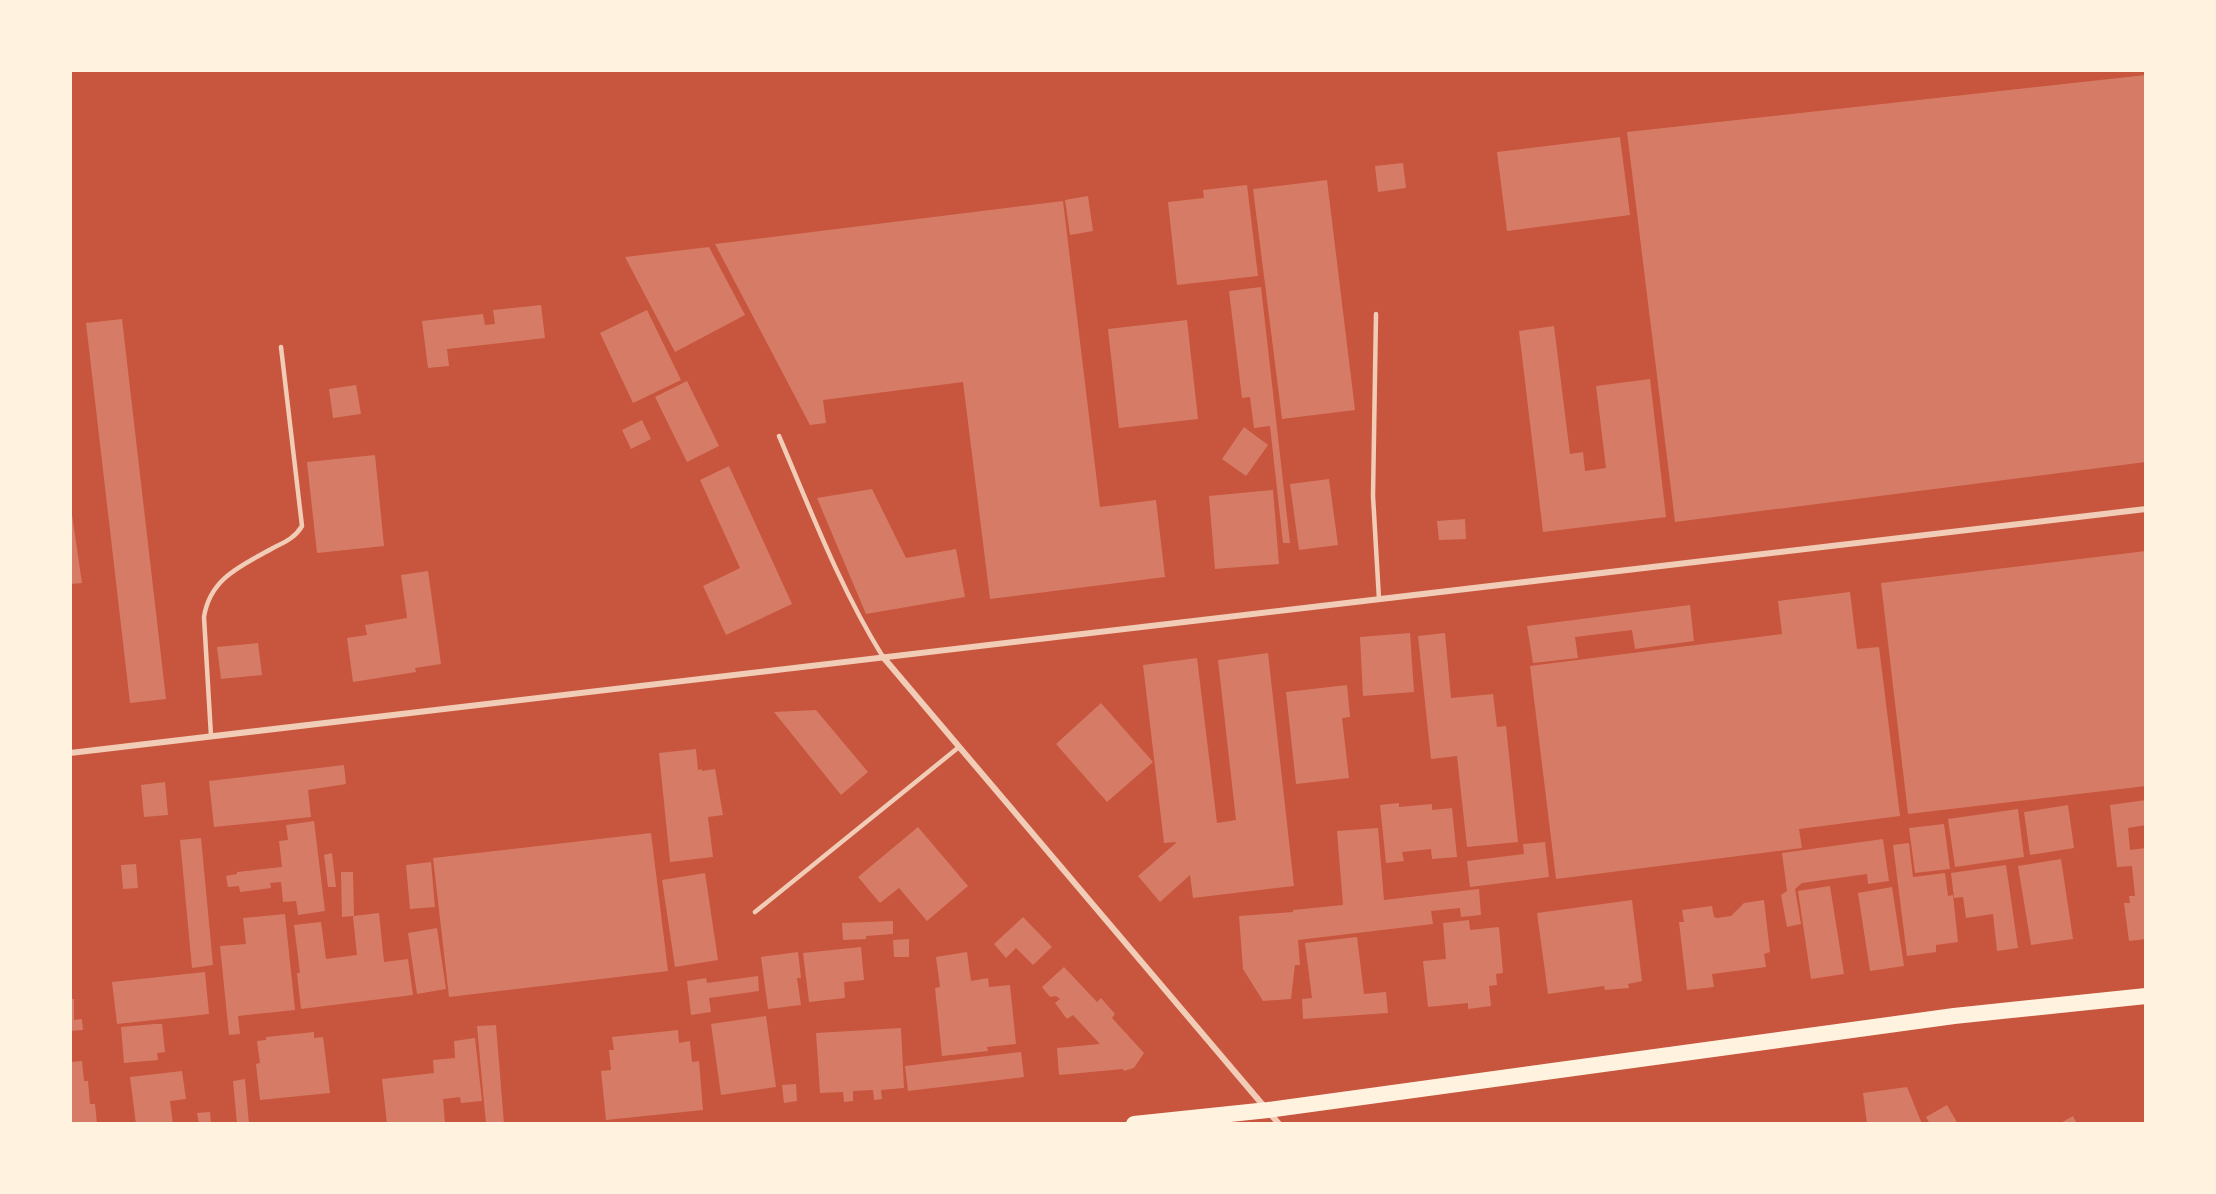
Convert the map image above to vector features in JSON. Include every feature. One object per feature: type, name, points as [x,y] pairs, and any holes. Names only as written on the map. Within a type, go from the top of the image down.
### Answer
[{"type":"highway","points":[[1134,1124],[1209,1120],[1954,1016],[2145,996]]},
{"type":"street","points":[[70,753],[2145,509]]},
{"type":"street","points":[[883,657],[1279,1124]]},
{"type":"lane","points":[[1376,314],[1373,496],[1380,599]]},
{"type":"lane","points":[[211,736],[204,617],[207,601],[215,586],[242,565],[296,536],[302,526],[281,347]]},
{"type":"lane","points":[[779,436],[842,583],[883,657]]},
{"type":"lane","points":[[755,912],[959,747]]},
{"type":"building","points":[[2146,75],[2146,462],[1675,522],[1627,132]]},
{"type":"building","points":[[1620,137],[1630,215],[1507,231],[1497,152]]},
{"type":"building","points":[[1403,163],[1406,188],[1378,192],[1375,166]]},
{"type":"building","points":[[1327,180],[1355,410],[1282,419],[1253,189]]},
{"type":"building","points":[[1247,185],[1258,276],[1177,285],[1168,202],[1204,198],[1203,190]]},
{"type":"building","points":[[1088,196],[1093,231],[1070,235],[1065,200]]},
{"type":"building","points":[[1063,201],[1100,507],[1156,500],[1165,577],[990,599],[963,382],[823,400],[826,423],[810,425],[715,244]]},
{"type":"building","points":[[709,247],[745,315],[675,352],[625,257]]},
{"type":"building","points":[[1261,287],[1290,543],[1283,543],[1270,426],[1254,428],[1250,397],[1242,398],[1229,291]]},
{"type":"building","points":[[541,305],[545,338],[447,349],[449,366],[428,368],[422,321],[483,314],[485,325],[495,324],[493,310]]},
{"type":"building","points":[[647,310],[681,380],[633,403],[600,333]]},
{"type":"building","points":[[122,319],[166,699],[130,703],[86,323]]},
{"type":"building","points":[[1187,320],[1198,419],[1119,428],[1108,329]]},
{"type":"building","points":[[1554,326],[1570,454],[1583,452],[1585,471],[1606,468],[1596,386],[1650,379],[1666,517],[1543,532],[1519,331]]},
{"type":"building","points":[[687,381],[719,446],[687,462],[655,397]]},
{"type":"building","points":[[356,385],[361,414],[333,418],[329,389]]},
{"type":"building","points":[[642,420],[651,439],[631,449],[622,430]]},
{"type":"building","points":[[1244,427],[1268,445],[1246,476],[1222,459]]},
{"type":"building","points":[[375,455],[384,546],[317,553],[307,462]]},
{"type":"building","points":[[729,466],[792,604],[726,635],[703,586],[740,568],[700,480]]},
{"type":"building","points":[[1329,479],[1338,545],[1299,550],[1290,484]]},
{"type":"building","points":[[872,489],[906,558],[956,549],[965,597],[866,614],[817,498]]},
{"type":"building","points":[[1273,490],[1279,564],[1215,569],[1209,496]]},
{"type":"building","points":[[70,501],[82,583],[70,584]]},
{"type":"building","points":[[1465,519],[1466,539],[1439,540],[1437,521]]},
{"type":"building","points":[[2146,551],[2146,786],[1908,814],[1881,583]]},
{"type":"building","points":[[428,571],[441,664],[415,668],[416,672],[353,682],[347,638],[367,635],[365,625],[407,618],[401,575]]},
{"type":"building","points":[[1850,592],[1857,649],[1879,647],[1900,816],[1799,829],[1802,848],[1556,879],[1530,666],[1782,634],[1778,601]]},
{"type":"building","points":[[1690,605],[1694,641],[1635,649],[1632,630],[1575,637],[1578,658],[1533,663],[1527,626]]},
{"type":"building","points":[[1410,633],[1414,692],[1363,696],[1360,637]]},
{"type":"building","points":[[1445,633],[1451,698],[1493,694],[1497,727],[1506,726],[1518,842],[1467,847],[1457,756],[1431,759],[1418,636]]},
{"type":"building","points":[[258,643],[262,675],[221,679],[217,647]]},
{"type":"building","points":[[1268,653],[1294,886],[1193,898],[1190,875],[1160,902],[1138,876],[1177,842],[1164,843],[1143,665],[1197,658],[1217,823],[1236,820],[1218,660]]},
{"type":"building","points":[[1347,685],[1350,717],[1342,718],[1349,778],[1296,784],[1286,692]]},
{"type":"building","points":[[1101,703],[1153,762],[1107,802],[1056,744]]},
{"type":"building","points":[[816,710],[868,772],[841,795],[774,712]]},
{"type":"building","points":[[696,749],[698,770],[715,769],[723,815],[708,817],[713,857],[670,862],[659,753]]},
{"type":"building","points":[[344,765],[346,784],[308,790],[311,817],[214,827],[209,781]]},
{"type":"building","points":[[165,782],[168,815],[144,817],[141,785]]},
{"type":"building","points":[[2146,800],[2146,825],[2128,828],[2130,850],[2146,848],[2146,939],[2129,941],[2124,903],[2130,903],[2129,896],[2135,896],[2132,866],[2117,867],[2110,805]]},
{"type":"building","points":[[1399,803],[1399,807],[1432,804],[1432,810],[1452,808],[1457,857],[1432,859],[1431,849],[1402,852],[1404,861],[1386,863],[1380,805]]},
{"type":"building","points":[[2068,805],[2074,848],[2030,855],[2024,812]]},
{"type":"building","points":[[2018,809],[2024,857],[1955,867],[1948,819]]},
{"type":"building","points":[[314,821],[325,911],[298,915],[296,901],[283,902],[281,882],[270,883],[271,888],[240,892],[239,886],[228,887],[226,876],[237,874],[237,872],[282,867],[279,841],[288,840],[286,825]]},
{"type":"building","points":[[1944,824],[1950,869],[1915,873],[1909,828]]},
{"type":"building","points":[[918,827],[968,886],[927,921],[899,888],[880,903],[858,877]]},
{"type":"building","points":[[1378,828],[1384,900],[1479,889],[1481,915],[1461,917],[1460,908],[1431,911],[1433,924],[1298,940],[1300,965],[1295,965],[1291,999],[1263,1001],[1243,969],[1239,916],[1343,905],[1337,831]]},
{"type":"building","points":[[651,833],[668,971],[449,997],[433,858]]},
{"type":"building","points":[[201,838],[213,965],[192,968],[180,840]]},
{"type":"building","points":[[1883,839],[1889,881],[1868,884],[1867,874],[1802,883],[1795,889],[1801,924],[1787,927],[1781,895],[1787,891],[1782,853]]},
{"type":"building","points":[[1545,842],[1549,877],[1470,887],[1467,861],[1524,854],[1523,844]]},
{"type":"building","points":[[1909,843],[1913,877],[1945,873],[1948,896],[1953,895],[1958,942],[1936,945],[1936,952],[1907,956],[1893,845]]},
{"type":"building","points":[[332,853],[336,887],[328,887],[324,855]]},
{"type":"building","points":[[2061,859],[2073,939],[2031,945],[2018,866]]},
{"type":"building","points":[[431,862],[435,907],[410,909],[406,865]]},
{"type":"building","points":[[136,864],[138,888],[123,889],[121,865]]},
{"type":"building","points":[[2006,865],[2018,948],[1997,951],[1993,914],[1966,918],[1963,897],[1954,898],[1951,873]]},
{"type":"building","points":[[341,872],[353,872],[354,916],[342,917]]},
{"type":"building","points":[[705,873],[718,960],[675,967],[662,880]]},
{"type":"building","points":[[1830,886],[1844,974],[1811,979],[1798,891]]},
{"type":"building","points":[[1892,887],[1904,966],[1870,971],[1858,893]]},
{"type":"building","points":[[1632,900],[1642,981],[1628,984],[1629,988],[1605,990],[1604,986],[1548,994],[1537,913]]},
{"type":"building","points":[[1764,900],[1770,952],[1764,954],[1766,967],[1712,974],[1714,987],[1687,990],[1679,922],[1684,922],[1682,910],[1712,906],[1714,917],[1717,918],[1731,916],[1744,903]]},
{"type":"building","points":[[379,913],[384,962],[408,959],[413,995],[301,1009],[297,973],[300,973],[294,925],[321,922],[326,959],[357,955],[354,916]]},
{"type":"building","points":[[285,914],[295,1010],[238,1016],[240,1034],[229,1035],[220,946],[246,944],[243,918]]},
{"type":"building","points":[[1023,917],[1052,947],[1033,965],[1016,948],[1006,958],[994,944]]},
{"type":"building","points":[[1469,920],[1470,930],[1499,927],[1503,973],[1496,974],[1497,985],[1489,986],[1491,1006],[1468,1009],[1468,1003],[1428,1007],[1423,961],[1446,959],[1443,923]]},
{"type":"building","points":[[893,921],[893,934],[843,940],[842,923]]},
{"type":"building","points":[[437,928],[446,989],[417,994],[408,933]]},
{"type":"building","points":[[1357,937],[1364,994],[1386,992],[1388,1013],[1303,1019],[1302,999],[1312,998],[1305,943]]},
{"type":"building","points":[[909,939],[909,957],[894,957],[893,940]]},
{"type":"building","points":[[861,947],[864,980],[844,982],[845,998],[809,1002],[803,953]]},
{"type":"building","points":[[798,952],[801,978],[797,978],[801,1005],[768,1009],[761,957]]},
{"type":"building","points":[[967,952],[971,981],[988,978],[989,987],[1010,985],[1016,1044],[987,1047],[988,1051],[942,1056],[935,988],[940,987],[936,957]]},
{"type":"building","points":[[1064,967],[1097,1002],[1101,998],[1115,1014],[1112,1018],[1144,1053],[1134,1068],[1124,1071],[1123,1069],[1059,1075],[1057,1048],[1100,1044],[1073,1015],[1067,1019],[1055,1003],[1060,999],[1056,996],[1050,997],[1042,987]]},
{"type":"building","points":[[205,972],[209,1014],[117,1024],[112,982]]},
{"type":"building","points":[[758,976],[759,991],[709,998],[711,1012],[691,1015],[687,981],[706,978],[707,983]]},
{"type":"building","points":[[70,999],[74,999],[74,1020],[82,1019],[83,1030],[70,1031]]},
{"type":"building","points":[[766,1016],[776,1087],[721,1095],[711,1024]]},
{"type":"building","points":[[162,1024],[165,1052],[157,1053],[158,1060],[124,1063],[121,1027]]},
{"type":"building","points":[[496,1025],[504,1124],[486,1124],[477,1026]]},
{"type":"building","points":[[901,1028],[904,1088],[881,1090],[882,1099],[874,1100],[873,1090],[853,1091],[853,1101],[844,1102],[843,1092],[820,1093],[816,1033]]},
{"type":"building","points":[[678,1030],[679,1043],[690,1041],[692,1062],[699,1061],[703,1110],[606,1120],[601,1071],[611,1070],[609,1050],[614,1050],[612,1037]]},
{"type":"building","points":[[314,1032],[314,1038],[323,1037],[330,1093],[260,1100],[256,1064],[260,1063],[257,1041],[266,1040],[266,1037]]},
{"type":"building","points":[[475,1038],[482,1101],[461,1103],[460,1097],[443,1099],[445,1124],[387,1124],[382,1079],[434,1073],[433,1060],[455,1058],[454,1041]]},
{"type":"building","points":[[1021,1052],[1024,1077],[908,1091],[905,1066]]},
{"type":"building","points":[[82,1061],[84,1081],[88,1081],[90,1104],[95,1104],[97,1124],[70,1124],[70,1062]]},
{"type":"building","points":[[182,1071],[186,1099],[170,1101],[173,1124],[136,1124],[130,1077]]},
{"type":"building","points":[[245,1079],[249,1124],[237,1124],[233,1081]]},
{"type":"building","points":[[796,1084],[797,1101],[784,1103],[782,1085]]},
{"type":"building","points":[[1907,1087],[1922,1124],[1867,1124],[1863,1093]]},
{"type":"building","points":[[1947,1105],[1958,1124],[1930,1124],[1926,1117]]},
{"type":"building","points":[[210,1112],[211,1124],[199,1124],[197,1113]]},
{"type":"building","points":[[2073,1116],[2077,1124],[2059,1124]]}]
